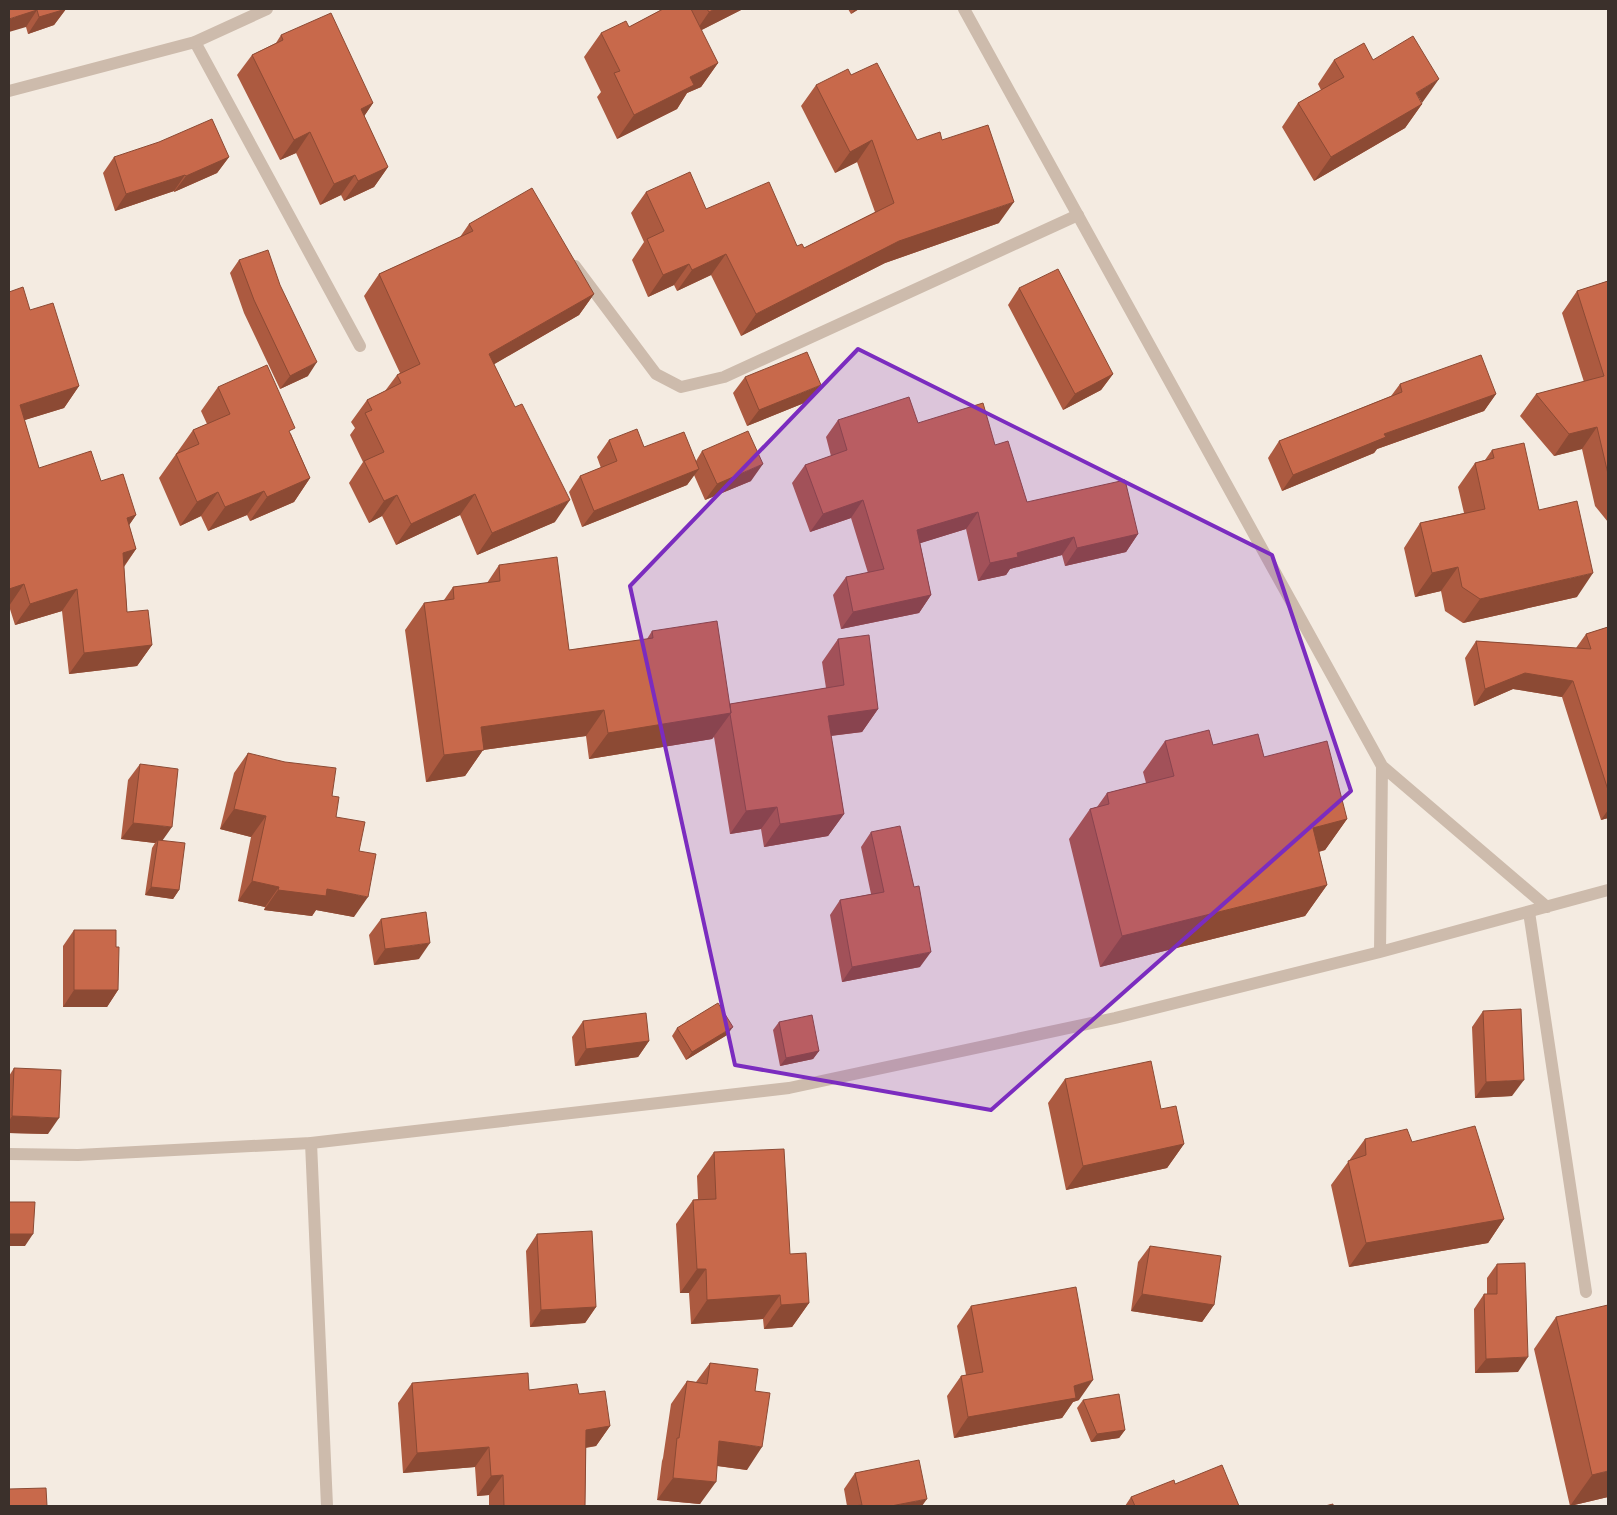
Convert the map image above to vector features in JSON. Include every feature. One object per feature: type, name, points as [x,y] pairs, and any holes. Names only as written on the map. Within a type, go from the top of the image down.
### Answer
[{"type":"street","points":[[9,91],[195,42],[267,9]]},
{"type":"street","points":[[964,9],[1382,766],[1547,907]]},
{"type":"street","points":[[195,42],[360,346]]},
{"type":"street","points":[[570,258],[656,374],[681,387],[724,377],[1078,215]]},
{"type":"street","points":[[1380,952],[1382,766]]},
{"type":"street","points":[[9,1154],[78,1155],[311,1144],[789,1088],[1115,1018],[1380,952],[1608,890]]},
{"type":"street","points":[[1529,912],[1586,1292]]},
{"type":"street","points":[[311,1144],[327,1506]]},
{"type":"highlighted area","points":[[858,349],[1272,555],[1351,791],[991,1110],[735,1065],[630,586]]},
{"type":"building","points":[[9,9],[66,9],[39,17],[37,10],[9,19]]},
{"type":"building","points":[[663,9],[691,9],[718,63],[690,77],[694,85],[634,115],[614,73],[620,71],[601,33],[626,21],[629,27]]},
{"type":"building","points":[[331,13],[373,103],[361,109],[388,167],[358,181],[355,175],[334,184],[310,132],[294,140],[252,55],[283,40],[281,35]]},
{"type":"building","points":[[1413,36],[1439,79],[1416,93],[1422,104],[1331,157],[1298,103],[1344,77],[1334,60],[1364,43],[1373,60]]},
{"type":"building","points":[[877,63],[917,140],[940,132],[942,140],[988,125],[1014,202],[899,241],[756,314],[726,254],[692,270],[689,264],[663,275],[647,239],[664,231],[646,192],[690,172],[706,209],[769,182],[797,246],[802,244],[804,248],[894,203],[872,140],[850,152],[816,85],[848,69],[851,75]]},
{"type":"building","points":[[212,119],[229,157],[186,176],[126,194],[114,157],[159,142]]},
{"type":"building","points":[[532,188],[594,294],[489,354],[515,407],[522,404],[570,500],[492,533],[475,494],[411,524],[397,495],[384,501],[364,461],[384,452],[365,413],[372,410],[367,400],[401,383],[397,375],[420,364],[379,274],[473,231],[469,224]]},
{"type":"building","points":[[268,250],[280,285],[317,362],[290,376],[254,300],[239,260]]},
{"type":"building","points":[[1058,269],[1113,374],[1075,394],[1019,288]]},
{"type":"building","points":[[1608,281],[1608,474],[1597,427],[1569,434],[1536,394],[1604,376],[1577,291]]},
{"type":"building","points":[[23,287],[30,310],[53,303],[79,386],[20,405],[39,468],[91,451],[101,481],[123,474],[136,515],[127,518],[136,549],[123,553],[127,612],[148,610],[152,645],[84,653],[77,589],[30,604],[24,584],[9,589],[9,292]]},
{"type":"building","points":[[807,352],[821,385],[759,410],[745,377]]},
{"type":"building","points":[[1481,355],[1496,394],[1384,434],[1386,437],[1293,475],[1279,441],[1402,392],[1400,384]]},
{"type":"building","points":[[267,365],[295,428],[289,431],[310,478],[267,497],[264,491],[225,507],[218,492],[197,502],[176,454],[199,444],[193,430],[230,414],[218,387]]},
{"type":"building","points":[[909,397],[918,423],[983,403],[995,445],[1008,441],[1027,502],[1125,480],[1138,534],[1077,548],[1074,537],[1017,553],[1018,557],[990,563],[978,512],[917,530],[931,595],[853,612],[846,577],[884,569],[863,500],[823,514],[805,465],[847,450],[838,420]]},
{"type":"building","points":[[637,429],[644,447],[684,432],[699,469],[594,511],[580,476],[617,461],[609,440]]},
{"type":"building","points":[[748,431],[763,464],[717,484],[702,451]]},
{"type":"building","points":[[1524,443],[1539,510],[1577,501],[1593,573],[1480,599],[1462,587],[1458,567],[1432,573],[1420,523],[1485,509],[1475,463],[1494,458],[1492,450]]},
{"type":"building","points":[[557,557],[569,650],[653,638],[652,631],[717,621],[731,713],[608,733],[604,710],[481,727],[484,750],[444,755],[424,603],[454,599],[453,587],[500,581],[499,565]]},
{"type":"building","points":[[1608,627],[1608,790],[1573,681],[1525,673],[1485,689],[1476,641],[1591,649],[1586,634]]},
{"type":"building","points":[[869,635],[878,709],[828,716],[844,814],[780,824],[777,807],[746,811],[730,704],[844,685],[838,639]]},
{"type":"building","points":[[1209,730],[1213,745],[1258,734],[1264,757],[1327,741],[1347,819],[1313,828],[1327,885],[1122,936],[1090,809],[1109,804],[1107,793],[1174,776],[1165,741]]},
{"type":"building","points":[[248,753],[285,762],[336,768],[332,796],[339,797],[336,817],[365,822],[359,851],[376,854],[368,897],[327,889],[326,896],[278,890],[279,887],[252,881],[266,816],[234,809]]},
{"type":"building","points":[[140,764],[178,769],[172,827],[133,823]]},
{"type":"building","points":[[900,826],[914,887],[919,886],[931,952],[852,967],[840,900],[884,892],[871,832]]},
{"type":"building","points":[[158,840],[185,843],[179,890],[151,887]]},
{"type":"building","points":[[426,912],[430,943],[385,949],[381,919]]},
{"type":"building","points":[[74,930],[116,930],[116,947],[119,947],[118,990],[74,990]]},
{"type":"building","points":[[718,1003],[733,1027],[692,1052],[677,1028]]},
{"type":"building","points":[[1521,1009],[1524,1080],[1486,1082],[1483,1011]]},
{"type":"building","points":[[646,1013],[649,1041],[586,1049],[583,1021]]},
{"type":"building","points":[[812,1015],[819,1051],[786,1058],[779,1022]]},
{"type":"building","points":[[1151,1061],[1161,1109],[1176,1106],[1184,1144],[1083,1166],[1065,1079]]},
{"type":"building","points":[[14,1068],[61,1070],[59,1118],[12,1116]]},
{"type":"building","points":[[1475,1126],[1504,1219],[1366,1243],[1348,1161],[1366,1155],[1365,1139],[1407,1129],[1412,1142]]},
{"type":"building","points":[[784,1149],[790,1254],[806,1253],[809,1303],[781,1305],[780,1295],[707,1300],[706,1269],[697,1269],[693,1200],[716,1199],[714,1152]]},
{"type":"building","points":[[9,1202],[35,1202],[33,1234],[9,1234]]},
{"type":"building","points":[[592,1231],[596,1307],[541,1310],[537,1234]]},
{"type":"building","points":[[1150,1246],[1221,1256],[1214,1305],[1142,1294]]},
{"type":"building","points":[[1525,1263],[1528,1357],[1486,1359],[1484,1294],[1497,1294],[1497,1264]]},
{"type":"building","points":[[1076,1287],[1093,1380],[1074,1386],[1076,1398],[968,1417],[961,1376],[983,1372],[971,1306]]},
{"type":"building","points":[[1608,1305],[1608,1471],[1592,1475],[1556,1317]]},
{"type":"building","points":[[710,1363],[758,1369],[755,1391],[770,1393],[762,1447],[719,1441],[716,1482],[673,1478],[677,1438],[679,1438],[687,1381],[707,1384]]},
{"type":"building","points":[[528,1373],[529,1390],[577,1384],[579,1394],[605,1391],[610,1426],[586,1430],[585,1506],[504,1506],[503,1475],[491,1476],[489,1447],[417,1453],[412,1383]]},
{"type":"building","points":[[1119,1394],[1125,1430],[1097,1434],[1083,1400]]},
{"type":"building","points":[[919,1460],[927,1499],[891,1506],[853,1506],[862,1505],[855,1473]]},
{"type":"building","points":[[1222,1465],[1239,1506],[1135,1506],[1131,1497],[1174,1480],[1175,1484]]},
{"type":"building","points":[[46,1488],[47,1506],[9,1506],[9,1489]]}]
